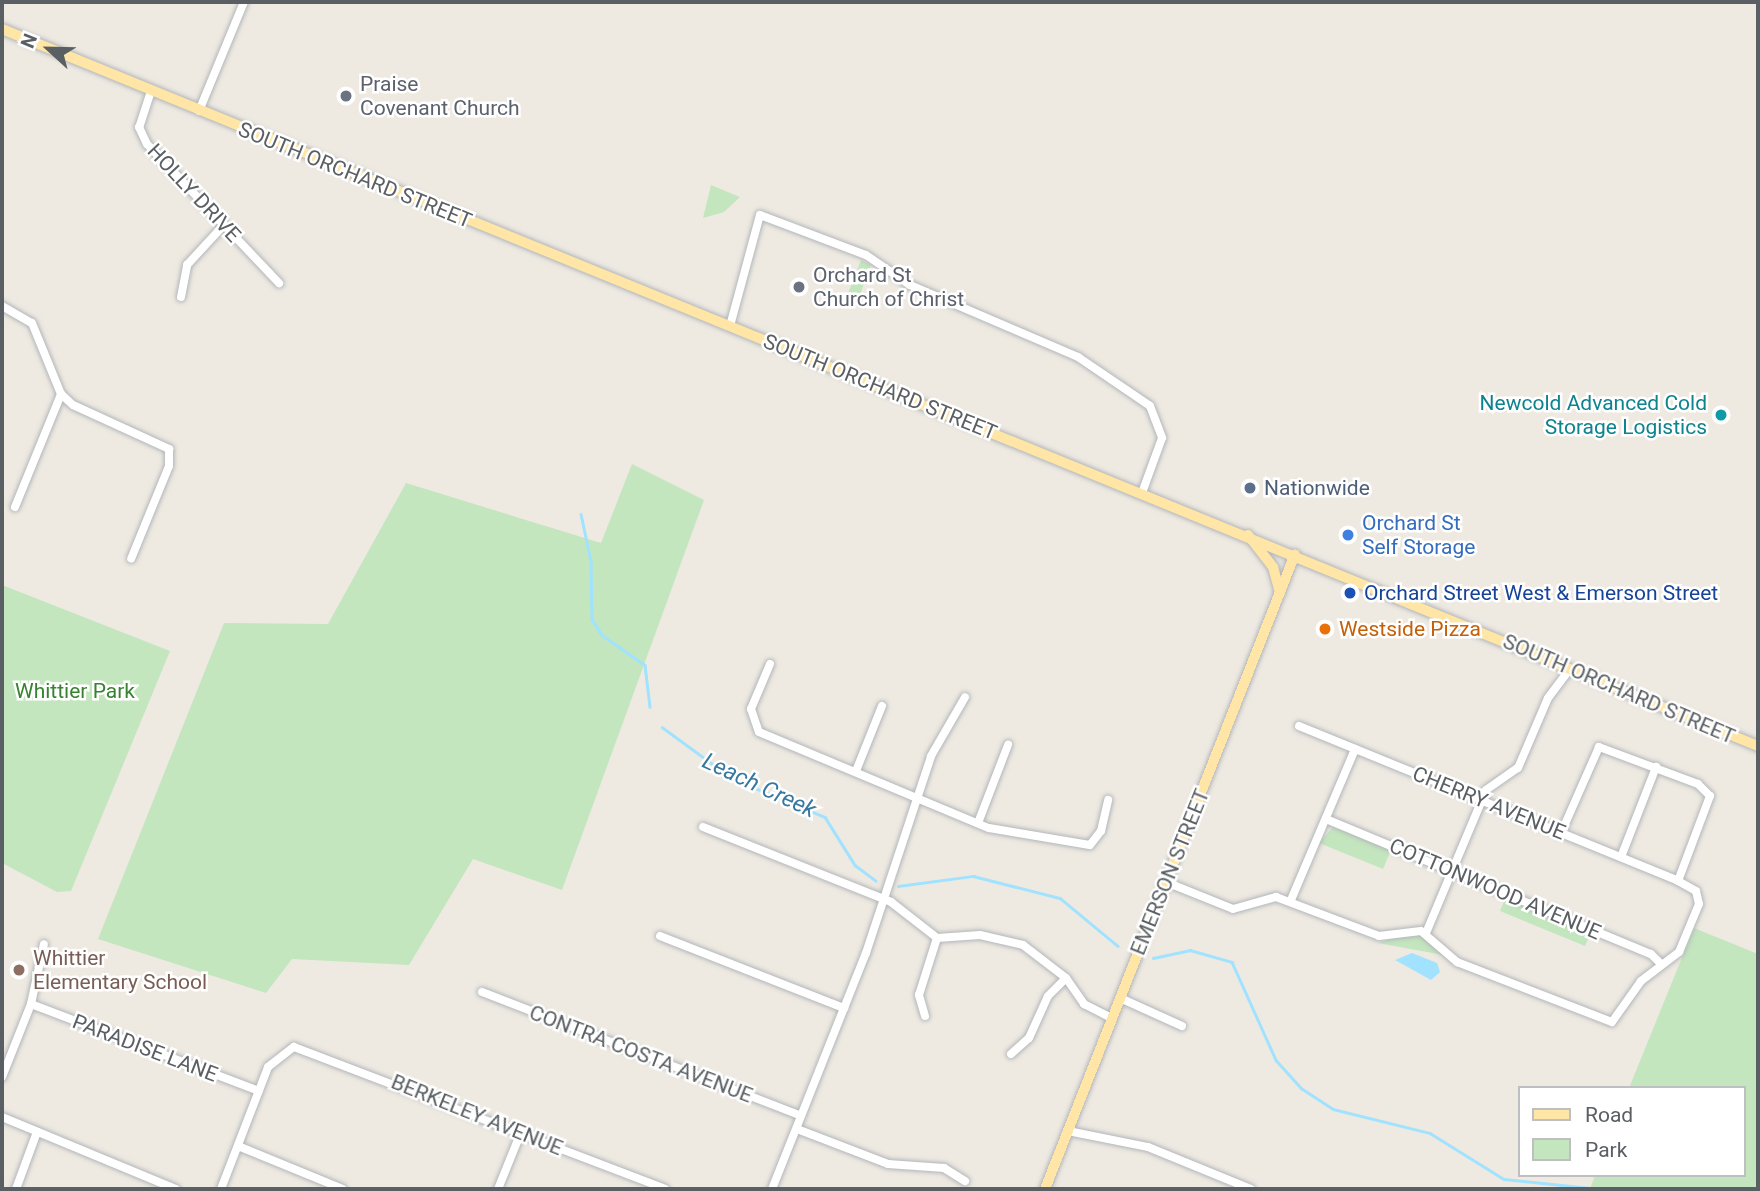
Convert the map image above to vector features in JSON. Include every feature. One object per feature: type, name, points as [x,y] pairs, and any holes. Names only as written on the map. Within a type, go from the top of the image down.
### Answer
[{"type":"main road","name":"SOUTH ORCHARD STREET","points":[[2,29],[1295,554],[1758,746]]},
{"type":"main road","points":[[1248,535],[1273,567],[1280,593]]},
{"type":"main road","name":"EMERSON STREET","points":[[1045,1189],[1295,554]]},
{"type":"street","points":[[199,111],[244,2]]},
{"type":"street","name":"HOLLY DRIVE","points":[[150,91],[140,122],[143,139],[279,283]]},
{"type":"street","points":[[730,326],[755,218],[764,215],[791,224],[881,262],[910,285],[1035,335],[1136,395],[1162,432],[1142,493]]},
{"type":"street","points":[[181,298],[187,265],[223,226]]},
{"type":"street","points":[[2,306],[29,319],[61,394],[169,449],[169,466],[131,559]]},
{"type":"street","points":[[15,508],[61,394]]},
{"type":"street","points":[[770,664],[751,709],[755,727],[978,823],[1084,846],[1098,838],[1108,800]]},
{"type":"street","points":[[1426,933],[1481,800],[1490,784],[1518,768],[1548,698],[1570,668]]},
{"type":"street","points":[[772,1189],[844,1008],[880,897],[920,799],[931,756],[965,697]]},
{"type":"street","points":[[856,771],[882,706]]},
{"type":"street","name":"CHERRY AVENUE","points":[[1299,726],[1678,881]]},
{"type":"street","points":[[978,823],[1008,745]]},
{"type":"street","points":[[1166,882],[1233,909],[1268,898],[1291,900],[1379,936],[1426,933],[1457,962],[1603,1022],[1616,1020],[1641,981],[1679,952],[1699,904],[1696,891],[1678,881],[1708,806],[1706,789],[1606,747],[1595,749],[1561,833]]},
{"type":"street","points":[[1291,900],[1355,748]]},
{"type":"street","points":[[1621,857],[1656,767]]},
{"type":"street","name":"COTTONWOOD AVENUE","points":[[1325,819],[1651,954],[1661,964]]},
{"type":"street","points":[[704,827],[880,897],[937,938],[1007,939],[1066,978],[1084,1004],[1112,1018]]},
{"type":"street","points":[[660,936],[844,1008]]},
{"type":"street","points":[[925,1016],[919,995],[937,938]]},
{"type":"street","points":[[2,1077],[31,1004],[44,944]]},
{"type":"street","points":[[1011,1054],[1029,1038],[1048,996],[1066,978]]},
{"type":"street","name":"CONTRA COSTA AVENUE","points":[[482,992],[801,1116]]},
{"type":"street","points":[[1120,998],[1182,1026]]},
{"type":"street","name":"PARADISE LANE","points":[[31,1004],[258,1091]]},
{"type":"street","name":"BERKELEY AVENUE","points":[[258,1091],[272,1061],[287,1047],[337,1059],[665,1189]]},
{"type":"street","points":[[221,1189],[258,1091]]},
{"type":"street","points":[[2,1117],[176,1189]]},
{"type":"street","points":[[797,1129],[888,1164],[944,1168],[965,1181]]},
{"type":"street","points":[[1068,1131],[1148,1147],[1251,1189]]},
{"type":"street","points":[[16,1189],[37,1132]]},
{"type":"street","points":[[498,1189],[521,1132]]},
{"type":"street","points":[[238,1146],[343,1189]]},
{"type":"green space","points":[[711,185],[740,197],[724,212],[703,218]]},
{"type":"green space","points":[[861,260],[871,265],[858,300],[847,296]]},
{"type":"green space","points":[[632,464],[704,500],[562,890],[473,859],[409,965],[292,959],[266,993],[98,939],[224,623],[328,624],[406,483],[601,543]]},
{"type":"green space","name":"Whittier Park","points":[[2,585],[170,651],[71,891],[57,892],[2,863]]},
{"type":"green space","points":[[1333,827],[1391,850],[1383,869],[1319,843]]},
{"type":"green space","points":[[1506,897],[1591,932],[1585,946],[1500,911]]},
{"type":"green space","points":[[1694,928],[1758,954],[1758,1189],[1590,1189],[1594,1177],[1746,1177],[1746,1086],[1630,1086]]},
{"type":"green space","points":[[1410,933],[1425,936],[1443,955],[1378,943]]},
{"type":"water","points":[[1412,953],[1437,963],[1440,972],[1431,980],[1395,960]]},
{"type":"waterway","name":"Leach Creek","points":[[581,514],[591,561],[592,619],[602,635],[645,665],[650,707]]},
{"type":"waterway","name":"Leach Creek","points":[[662,727],[733,779],[825,817],[855,865],[876,881]]},
{"type":"waterway","name":"Leach Creek","points":[[898,886],[973,876],[1060,898],[1118,946]]},
{"type":"waterway","name":"Leach Creek","points":[[1153,958],[1190,950],[1232,962],[1276,1060],[1301,1088],[1333,1109],[1430,1133],[1504,1179],[1599,1189]]},
{"type":"place","name":"Praise Covenant Church","points":[[346,96]]},
{"type":"place","name":"Orchard St Church of Christ","points":[[799,287]]},
{"type":"place","name":"Newcold Advanced Cold Storage Logistics","points":[[1721,415]]},
{"type":"place","name":"Nationwide","points":[[1250,488]]},
{"type":"place","name":"Orchard St Self Storage","points":[[1348,535]]},
{"type":"place","name":"Orchard Street West & Emerson Street","points":[[1350,593]]},
{"type":"place","name":"Westside Pizza","points":[[1325,629]]},
{"type":"place","name":"Whittier Elementary School","points":[[19,970]]}]
